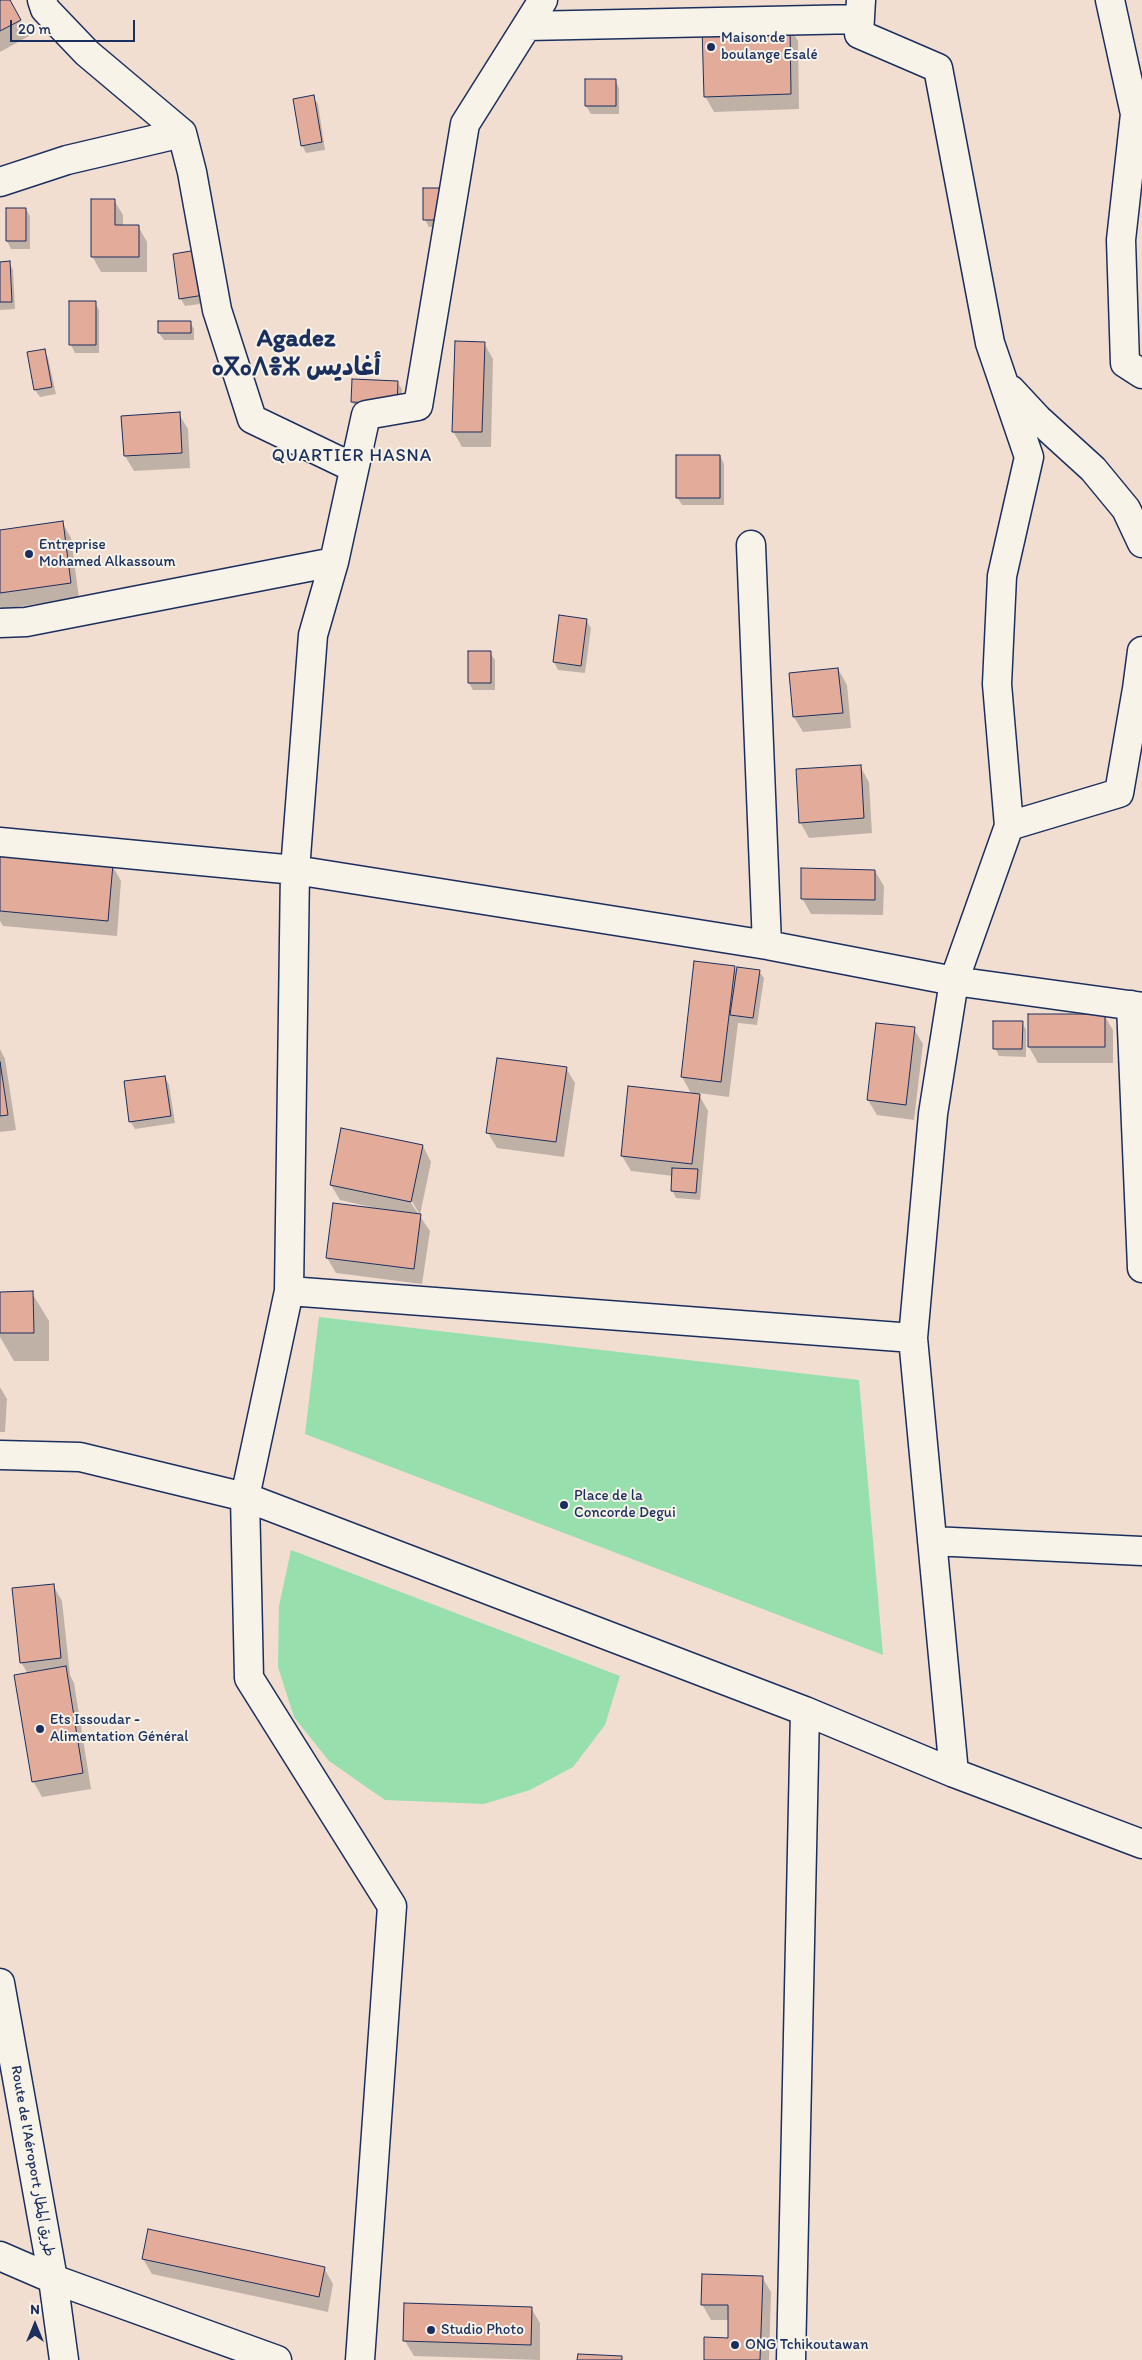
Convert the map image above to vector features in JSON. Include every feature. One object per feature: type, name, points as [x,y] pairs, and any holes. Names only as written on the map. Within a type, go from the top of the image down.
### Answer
[{"type":"street","points":[[42,0],[45,9],[87,53],[182,133],[192,172],[217,310],[252,419],[354,468]]},
{"type":"street","points":[[360,2360],[392,1906],[249,1678],[245,1496],[289,1291],[295,870],[313,636],[334,562],[366,415],[418,406],[465,124],[543,0]]},
{"type":"street","points":[[1110,0],[1135,114],[1121,240],[1125,363],[1142,374]]},
{"type":"street","points":[[527,26],[861,10],[859,34],[938,68],[990,343],[1029,457],[1002,576],[997,684],[1009,826],[954,981],[933,1114],[913,1338],[954,1774]]},
{"type":"street","points":[[0,182],[67,160],[182,133]]},
{"type":"street","points":[[1003,381],[1038,419],[1093,469],[1126,509],[1142,543]]},
{"type":"street","points":[[751,544],[767,945]]},
{"type":"street","points":[[0,623],[26,622],[334,562]]},
{"type":"street","points":[[1009,826],[1119,793],[1139,690],[1142,651]]},
{"type":"street","points":[[0,842],[295,870],[767,945],[954,981],[1136,1006],[1142,1268]]},
{"type":"street","points":[[289,1291],[913,1338]]},
{"type":"street","points":[[0,1455],[80,1457],[245,1496],[805,1712],[954,1774],[1142,1844]]},
{"type":"street","points":[[932,1541],[1142,1551]]},
{"type":"street","points":[[791,2360],[805,1712]]},
{"type":"street","name":"Route de l'Aéroport طريق المطار","points":[[0,1983],[53,2279],[64,2360]]},
{"type":"street","points":[[0,2256],[53,2279],[277,2360]]},
{"type":"green space","points":[[319,1317],[859,1380],[883,1655],[305,1434]]},
{"type":"green space","points":[[291,1550],[620,1676],[605,1725],[573,1767],[530,1790],[484,1804],[385,1800],[329,1761],[294,1717],[278,1667],[279,1606]]},
{"type":"building","points":[[0,0],[10,0],[21,20],[0,31]]},
{"type":"building","points":[[790,24],[791,94],[704,97],[702,27]]},
{"type":"building","points":[[585,79],[616,79],[616,106],[585,106]]},
{"type":"building","points":[[314,95],[322,142],[301,146],[293,99]]},
{"type":"building","points":[[423,188],[447,188],[447,220],[423,220]]},
{"type":"building","points":[[91,199],[115,199],[115,225],[139,225],[139,257],[91,257]]},
{"type":"building","points":[[6,208],[26,208],[26,241],[6,241]]},
{"type":"building","points":[[197,250],[204,295],[179,299],[173,254]]},
{"type":"building","points":[[10,261],[12,302],[0,302],[0,262]]},
{"type":"building","points":[[69,301],[96,301],[96,345],[69,345]]},
{"type":"building","points":[[158,321],[191,321],[191,333],[158,333]]},
{"type":"building","points":[[455,341],[485,342],[482,432],[452,432]]},
{"type":"building","points":[[45,349],[52,387],[34,390],[27,352]]},
{"type":"building","points":[[352,379],[398,381],[397,404],[351,402]]},
{"type":"building","points":[[180,412],[182,453],[124,456],[121,416]]},
{"type":"building","points":[[676,455],[720,455],[720,498],[676,498]]},
{"type":"building","points":[[63,521],[71,583],[0,593],[0,530]]},
{"type":"building","points":[[559,615],[587,619],[581,666],[553,662]]},
{"type":"building","points":[[468,651],[491,651],[491,683],[468,683]]},
{"type":"building","points":[[838,668],[843,713],[793,717],[789,673]]},
{"type":"building","points":[[861,765],[864,818],[799,823],[796,769]]},
{"type":"building","points":[[0,854],[113,864],[108,921],[0,911]]},
{"type":"building","points":[[801,868],[875,870],[875,900],[801,899]]},
{"type":"building","points":[[694,961],[735,966],[721,1082],[681,1077]]},
{"type":"building","points":[[737,967],[760,970],[753,1018],[730,1015]]},
{"type":"building","points":[[1028,1014],[1105,1014],[1105,1047],[1028,1047]]},
{"type":"building","points":[[993,1021],[1023,1021],[1022,1049],[993,1049]]},
{"type":"building","points":[[876,1023],[915,1027],[906,1105],[867,1100]]},
{"type":"building","points":[[497,1058],[567,1067],[556,1142],[486,1133]]},
{"type":"building","points":[[0,1062],[8,1115],[0,1116]]},
{"type":"building","points":[[165,1076],[171,1116],[129,1122],[124,1081]]},
{"type":"building","points":[[628,1086],[700,1094],[692,1164],[621,1156]]},
{"type":"building","points":[[341,1128],[423,1145],[411,1202],[330,1185]]},
{"type":"building","points":[[672,1168],[698,1169],[696,1193],[671,1191]]},
{"type":"building","points":[[333,1203],[421,1214],[414,1269],[326,1258]]},
{"type":"building","points":[[33,1291],[34,1333],[0,1333],[0,1292]]},
{"type":"building","points":[[54,1584],[61,1658],[20,1663],[12,1588]]},
{"type":"building","points":[[66,1666],[83,1773],[32,1782],[14,1675]]},
{"type":"building","points":[[148,2229],[325,2267],[319,2297],[142,2259]]},
{"type":"building","points":[[702,2274],[763,2276],[760,2360],[704,2360],[704,2337],[728,2338],[728,2305],[701,2305]]},
{"type":"building","points":[[404,2303],[532,2307],[531,2345],[403,2341]]},
{"type":"building","points":[[578,2354],[622,2356],[622,2360],[577,2360]]},
{"type":"place","name":"Maison de boulange Esalé","points":[[711,47]]},
{"type":"place","name":"Entreprise Mohamed Alkassoum","points":[[29,554]]},
{"type":"place","name":"Place de la Concorde Degui","points":[[564,1505]]},
{"type":"place","name":"Ets Issoudar - Alimentation Général","points":[[40,1729]]},
{"type":"place","name":"Studio Photo","points":[[431,2330]]},
{"type":"place","name":"ONG Tchikoutawan","points":[[735,2345]]},
{"type":"district","name":"Agadez ⴰⴳⴰⴷⴻⵣ أغاديس","points":[[296,354]]},
{"type":"district","name":"QUARTIER HASNA","points":[[352,456]]}]
